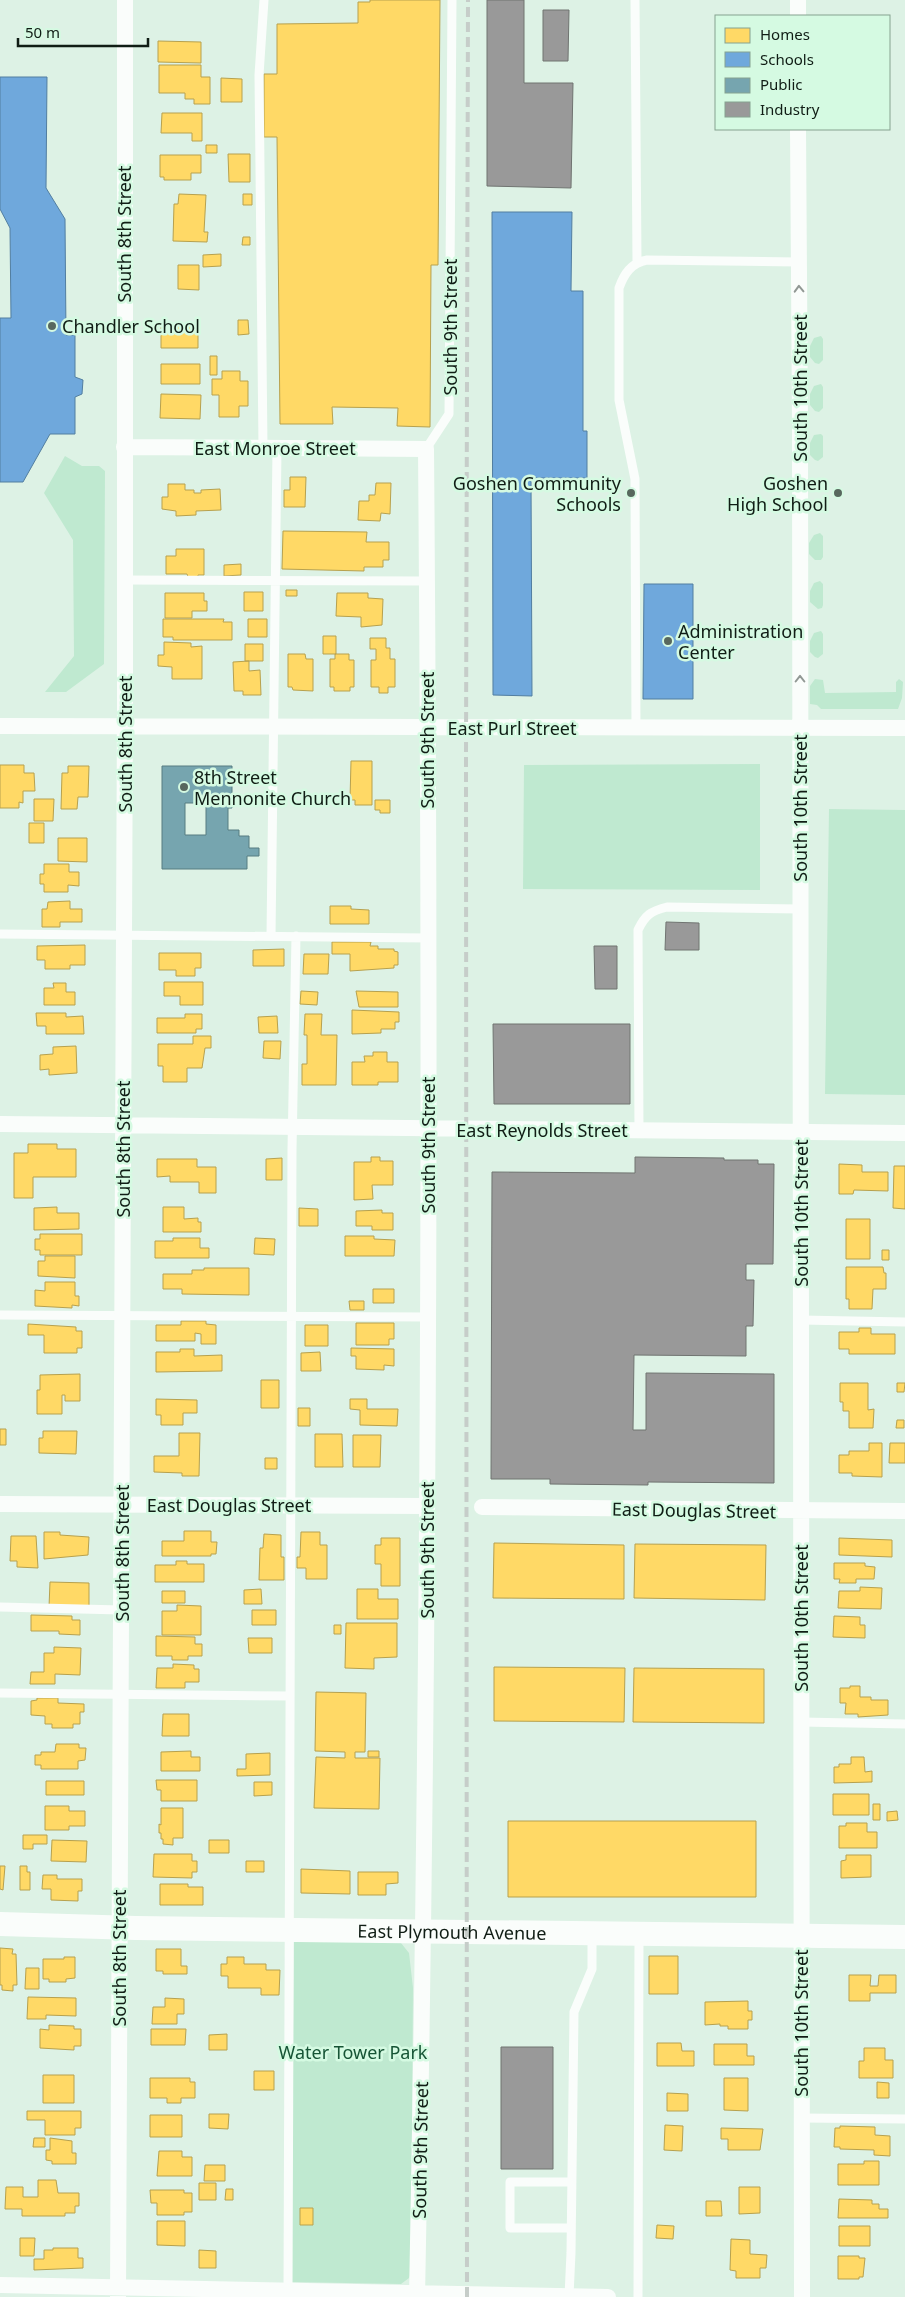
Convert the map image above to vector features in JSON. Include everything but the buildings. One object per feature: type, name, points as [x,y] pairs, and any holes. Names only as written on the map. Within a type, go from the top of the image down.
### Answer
[{"type":"main road","name":"East Plymouth Avenue","points":[[0,1924],[119,1928],[905,1938]]},
{"type":"street","name":"South 8th Street","points":[[118,2292],[124,1125],[125,0]]},
{"type":"street","points":[[798,0],[798,15]]},
{"type":"street","name":"South 10th Street","points":[[798,130],[802,1132],[802,2297]]},
{"type":"street","name":"East Monroe Street","points":[[124,447],[426,449]]},
{"type":"street","name":"South 9th Street","points":[[418,2295],[424,1931],[428,1317],[426,449]]},
{"type":"street","name":"East Purl Street","points":[[0,726],[905,728]]},
{"type":"street","name":"East Reynolds Street","points":[[0,1124],[905,1134]]},
{"type":"street","name":"East Douglas Street","points":[[0,1504],[427,1506]]},
{"type":"street","name":"East Douglas Street","points":[[482,1507],[905,1512]]},
{"type":"street","points":[[0,2284],[118,2292],[608,2297]]},
{"type":"lane","points":[[264,0],[259,75],[270,448],[277,581],[272,936]]},
{"type":"lane","name":"South 9th Street","points":[[426,449],[450,414],[452,0]]},
{"type":"lane","points":[[635,0],[637,262]]},
{"type":"lane","points":[[636,727],[635,479],[619,400],[619,288],[624,275],[637,262],[658,259],[798,262]]},
{"type":"lane","points":[[124,580],[427,581]]},
{"type":"lane","points":[[638,1131],[638,930],[644,918],[653,910],[667,907],[801,909]]},
{"type":"lane","points":[[0,934],[428,938]]},
{"type":"lane","points":[[288,2294],[292,1128],[296,936]]},
{"type":"lane","points":[[0,1315],[428,1317]]},
{"type":"lane","points":[[801,1320],[905,1322]]},
{"type":"lane","points":[[0,1607],[121,1610]]},
{"type":"lane","points":[[0,1693],[290,1696]]},
{"type":"lane","points":[[801,1722],[905,1724]]},
{"type":"lane","points":[[569,2296],[574,2012],[592,1969],[592,1933]]},
{"type":"lane","points":[[638,2297],[639,1934]]},
{"type":"lane","points":[[802,2118],[905,2119]]},
{"type":"lane","points":[[571,2228],[510,2228],[510,2182],[572,2182]]},
{"type":"green space","points":[[821,336],[823,339],[823,360],[819,364],[815,363],[810,357],[810,346],[814,338]]},
{"type":"green space","points":[[821,384],[823,387],[823,408],[819,412],[815,411],[810,405],[810,394],[814,386]]},
{"type":"green space","points":[[821,434],[823,436],[823,457],[818,461],[810,455],[810,443],[814,435]]},
{"type":"green space","points":[[65,456],[82,466],[99,466],[105,471],[104,664],[66,692],[45,692],[74,656],[73,540],[44,493]]},
{"type":"green space","points":[[820,533],[823,536],[823,557],[821,560],[815,560],[809,554],[809,543],[814,535]]},
{"type":"green space","points":[[820,581],[823,584],[823,605],[822,608],[818,609],[810,602],[810,591],[814,583]]},
{"type":"green space","points":[[821,631],[823,634],[823,654],[818,658],[810,652],[810,641],[814,633]]},
{"type":"green space","points":[[815,679],[823,680],[825,693],[896,692],[896,682],[899,679],[903,682],[902,698],[898,709],[821,709],[817,705],[810,704],[810,686]]},
{"type":"green space","points":[[760,764],[760,890],[523,889],[524,765]]},
{"type":"green space","points":[[829,809],[905,810],[905,1095],[825,1094]]},
{"type":"green space","name":"Water Tower Park","points":[[294,1940],[401,1943],[409,1953],[413,1988],[411,2273],[409,2278],[401,2284],[291,2282]]},
{"type":"railway","points":[[467,2297],[466,757],[468,0]]},
{"type":"place","name":"Chandler School","points":[[52,326]]},
{"type":"place","name":"Goshen Community Schools","points":[[631,493]]},
{"type":"place","name":"Goshen High School","points":[[838,493]]},
{"type":"place","name":"Administration Center","points":[[668,641]]},
{"type":"place","name":"8th Street Mennonite Church","points":[[184,787]]}]
